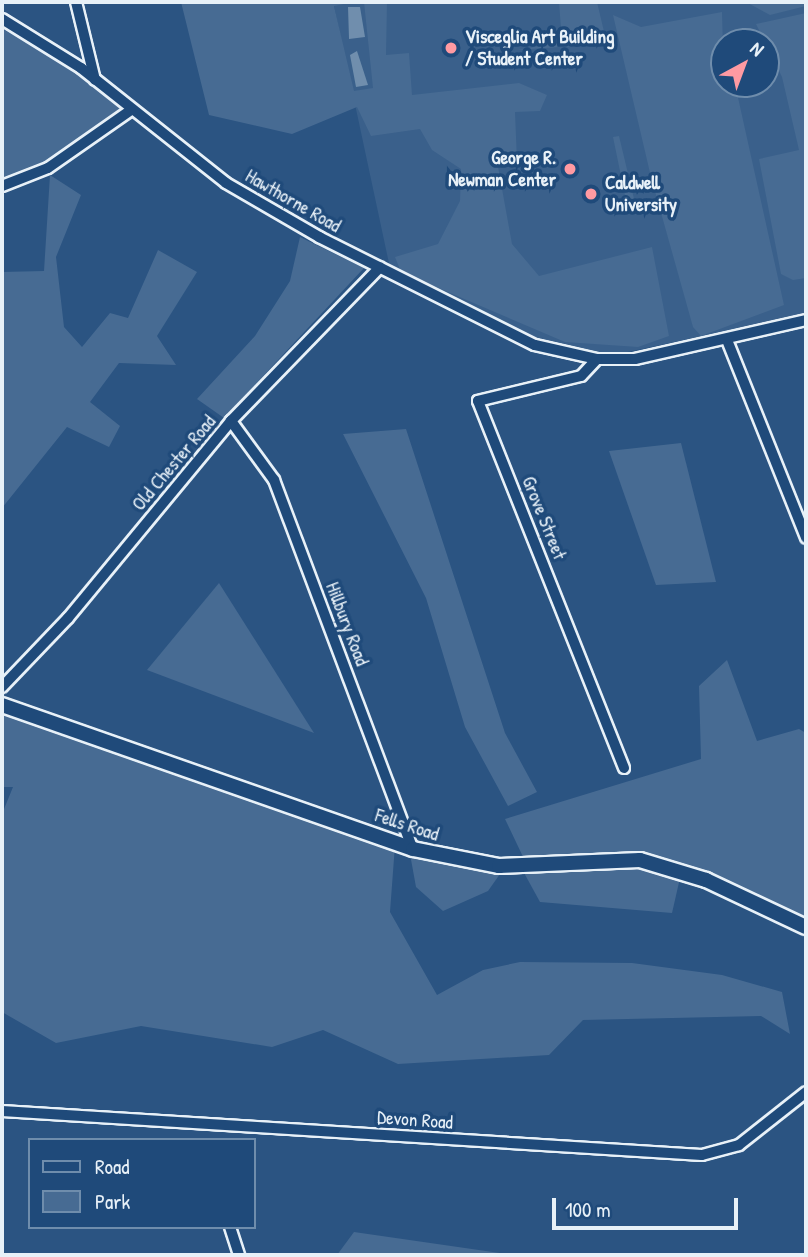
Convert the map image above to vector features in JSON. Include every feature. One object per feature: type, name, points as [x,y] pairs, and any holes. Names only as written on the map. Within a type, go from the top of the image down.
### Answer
[{"type":"street","points":[[76,2],[95,80]]},
{"type":"street","name":"Hawthorne Road","points":[[2,19],[95,80],[226,183],[380,267],[535,345],[597,359],[635,359],[806,320]]},
{"type":"street","points":[[2,186],[48,168],[131,110]]},
{"type":"street","name":"Old Chester Road","points":[[2,687],[68,618],[231,421],[380,267]]},
{"type":"street","points":[[727,340],[806,538]]},
{"type":"street","name":"Grove Street","points":[[597,359],[581,376],[478,401],[624,768]]},
{"type":"street","name":"Hillbury Road","points":[[231,421],[274,480],[413,849]]},
{"type":"street","name":"Fells Road","points":[[2,705],[413,849],[499,866],[640,860],[706,880],[806,928]]},
{"type":"street","name":"Devon Road","points":[[2,1111],[702,1156],[739,1145],[806,1092]]},
{"type":"street","points":[[235,1138],[236,1126]]},
{"type":"street","points":[[231,1229],[239,1255]]},
{"type":"shaded area","name":"Caldwell University","points":[[325,2],[806,2],[806,314],[613,355],[545,343],[390,268],[334,6]]},
{"type":"shaded area","points":[[348,7],[360,7],[365,37],[349,39]]},
{"type":"shaded area","points":[[357,51],[368,85],[356,87],[350,55]]},
{"type":"green space","points":[[181,2],[354,2],[334,6],[354,91],[373,88],[364,2],[387,2],[386,55],[409,53],[412,95],[519,83],[547,95],[540,111],[515,112],[517,161],[497,161],[512,244],[539,276],[652,247],[669,336],[638,347],[565,342],[401,272],[395,257],[438,244],[460,201],[461,169],[432,150],[420,129],[371,136],[357,107],[292,134],[209,115]]},
{"type":"green space","points":[[559,2],[597,2],[606,40],[587,45],[576,38],[574,46],[517,50],[562,42]]},
{"type":"green space","points":[[746,2],[806,2],[806,6],[770,15]]},
{"type":"green space","points":[[722,12],[722,28],[710,28],[710,98],[738,98],[784,305],[701,336],[693,327],[651,177],[613,15],[641,27]]},
{"type":"green space","points":[[806,13],[806,278],[793,280],[781,274],[759,159],[799,150],[780,73],[780,28],[758,28],[756,24]]},
{"type":"green space","points":[[2,29],[51,54],[121,109],[49,161],[2,182]]},
{"type":"green space","points":[[619,136],[635,203],[627,205],[613,137]]},
{"type":"green space","points":[[50,175],[81,195],[56,257],[64,327],[82,347],[110,313],[128,318],[158,250],[197,272],[157,336],[176,365],[119,363],[90,402],[120,426],[109,447],[67,427],[2,508],[2,272],[44,271]]},
{"type":"green space","points":[[300,237],[364,268],[224,418],[197,399],[255,336],[290,281]]},
{"type":"green space","points":[[406,429],[505,733],[537,792],[508,806],[465,727],[426,598],[343,434]]},
{"type":"green space","points":[[681,443],[716,582],[656,585],[609,451]]},
{"type":"green space","points":[[219,583],[314,733],[147,670]]},
{"type":"green space","points":[[727,660],[757,741],[799,729],[806,733],[806,917],[708,872],[638,853],[525,861],[505,819],[701,759],[699,686]]},
{"type":"green space","points":[[2,711],[395,845],[390,912],[437,995],[483,970],[520,962],[632,963],[722,975],[782,992],[790,1034],[761,1016],[583,1020],[549,1055],[398,1064],[323,1030],[272,1047],[141,1026],[56,1043],[2,1012],[2,814],[13,787],[2,787]]},
{"type":"green space","points":[[410,854],[500,874],[488,891],[443,911],[416,887]]},
{"type":"green space","points":[[638,867],[680,878],[672,913],[540,902],[523,871]]},
{"type":"green space","points":[[354,1232],[514,1255],[337,1255]]},
{"type":"place","name":"Visceglia Art Building / Student Center","points":[[451,48]]},
{"type":"place","name":"George R. Newman Center","points":[[570,169]]},
{"type":"place","name":"Caldwell University","points":[[591,194]]}]
